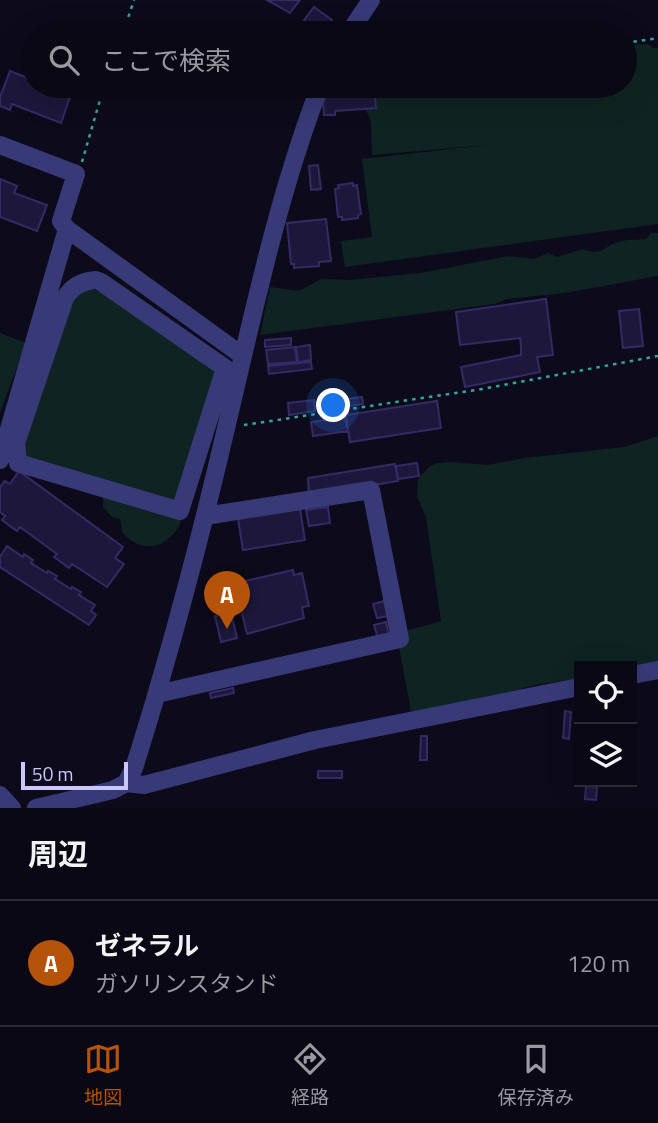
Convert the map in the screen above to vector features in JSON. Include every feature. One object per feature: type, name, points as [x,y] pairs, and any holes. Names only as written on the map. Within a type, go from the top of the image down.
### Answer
[{"type":"street","points":[[357,21],[371,0]]},
{"type":"street","points":[[36,808],[113,790],[126,783],[135,768],[171,651],[269,250],[315,98]]},
{"type":"street","points":[[0,145],[76,174],[61,221],[67,229],[243,356]]},
{"type":"street","points":[[0,460],[67,229]]},
{"type":"street","points":[[86,281],[101,282],[225,368],[191,474],[180,511],[18,463],[16,443],[65,298],[77,285],[86,281]]},
{"type":"street","points":[[191,474],[214,480]]},
{"type":"street","points":[[157,694],[400,639],[371,490],[205,516]]},
{"type":"street","points":[[637,674],[658,670]]},
{"type":"street","points":[[126,783],[144,785],[315,740],[574,688]]},
{"type":"street","points":[[0,795],[12,808]]},
{"type":"path","points":[[127,21],[134,0]]},
{"type":"path","points":[[637,41],[658,38]]},
{"type":"path","points":[[76,174],[100,98]]},
{"type":"path","points":[[227,427],[482,389],[658,356]]},
{"type":"green space","points":[[637,44],[648,44],[658,48],[658,224],[345,267],[341,241],[372,237],[362,159],[488,145],[372,155],[371,122],[366,110],[368,98],[637,98]]},
{"type":"green space","points":[[651,233],[658,233],[658,276],[565,293],[507,299],[494,304],[260,335],[270,287],[299,291],[321,279],[350,280],[421,273],[508,256],[534,259],[548,253],[557,257],[583,249],[595,252],[622,241],[646,239]]},
{"type":"green space","points":[[91,288],[123,303],[219,368],[177,505],[21,460],[34,397],[51,353],[77,293]]},
{"type":"green space","points":[[0,333],[26,343],[0,413]]},
{"type":"green space","points":[[658,436],[658,662],[637,665],[637,661],[574,661],[574,680],[539,684],[446,708],[411,711],[399,647],[407,645],[406,631],[441,621],[426,517],[417,496],[418,479],[429,467],[438,463],[487,465],[624,447]]},
{"type":"green space","points":[[103,493],[183,516],[179,526],[166,541],[158,545],[140,545],[123,533],[120,519],[112,517],[103,507]]},
{"type":"building","points":[[267,0],[300,0],[290,13]]},
{"type":"building","points":[[314,7],[332,20],[305,21]]},
{"type":"building","points":[[10,71],[21,75],[21,98],[70,98],[61,123],[12,104],[10,110],[0,106],[0,97]]},
{"type":"building","points":[[325,98],[375,98],[376,108],[335,111],[335,115],[324,115]]},
{"type":"building","points":[[318,165],[321,189],[311,190],[309,166]]},
{"type":"building","points":[[0,179],[17,186],[14,193],[47,205],[37,231],[0,217]]},
{"type":"building","points":[[353,183],[353,186],[357,185],[361,214],[358,218],[342,220],[342,217],[338,217],[335,189],[339,188],[338,185]]},
{"type":"building","points":[[326,219],[331,261],[319,262],[319,266],[294,268],[294,264],[291,264],[287,223]]},
{"type":"building","points":[[546,299],[553,355],[537,357],[540,372],[465,387],[461,367],[521,355],[520,338],[460,345],[456,312]]},
{"type":"building","points":[[639,309],[643,346],[623,348],[619,311]]},
{"type":"building","points":[[291,338],[291,345],[265,347],[265,340]]},
{"type":"building","points":[[310,345],[311,360],[298,362],[296,347]]},
{"type":"building","points":[[295,347],[297,362],[268,364],[266,350]]},
{"type":"building","points":[[311,362],[312,369],[269,374],[268,366]]},
{"type":"building","points":[[362,397],[363,404],[321,410],[321,403]]},
{"type":"building","points":[[314,400],[315,411],[289,415],[288,403]]},
{"type":"building","points":[[437,401],[441,428],[350,442],[346,415]]},
{"type":"building","points":[[345,417],[348,431],[313,436],[311,422]]},
{"type":"building","points":[[417,463],[419,476],[398,479],[396,466]]},
{"type":"building","points":[[395,464],[398,481],[309,496],[308,478]]},
{"type":"building","points":[[19,471],[123,547],[115,558],[124,564],[107,587],[72,564],[69,568],[54,557],[57,554],[20,527],[17,531],[2,520],[5,516],[0,512],[0,487],[5,481],[10,484]]},
{"type":"building","points":[[328,507],[330,523],[309,526],[306,510]]},
{"type":"building","points":[[300,509],[305,540],[243,550],[238,519]]},
{"type":"building","points":[[7,546],[33,560],[31,563],[47,573],[48,571],[57,576],[55,579],[71,589],[72,587],[81,592],[79,595],[95,605],[91,611],[96,615],[89,625],[0,567],[0,557]]},
{"type":"building","points":[[293,570],[294,575],[302,573],[309,606],[302,607],[304,618],[247,634],[237,583]]},
{"type":"building","points":[[384,601],[388,616],[377,618],[373,604]]},
{"type":"building","points":[[231,613],[237,638],[221,642],[215,616]]},
{"type":"building","points":[[386,622],[389,637],[378,639],[374,625]]},
{"type":"building","points":[[233,688],[234,693],[211,698],[210,693]]},
{"type":"building","points":[[565,711],[571,712],[569,739],[563,738]]},
{"type":"building","points":[[421,736],[427,736],[427,760],[420,760]]},
{"type":"building","points":[[318,771],[342,771],[342,778],[318,778]]},
{"type":"building","points":[[586,787],[597,787],[596,800],[585,799]]},
{"type":"place","name":"ゼネラル","points":[[227,629]]}]
